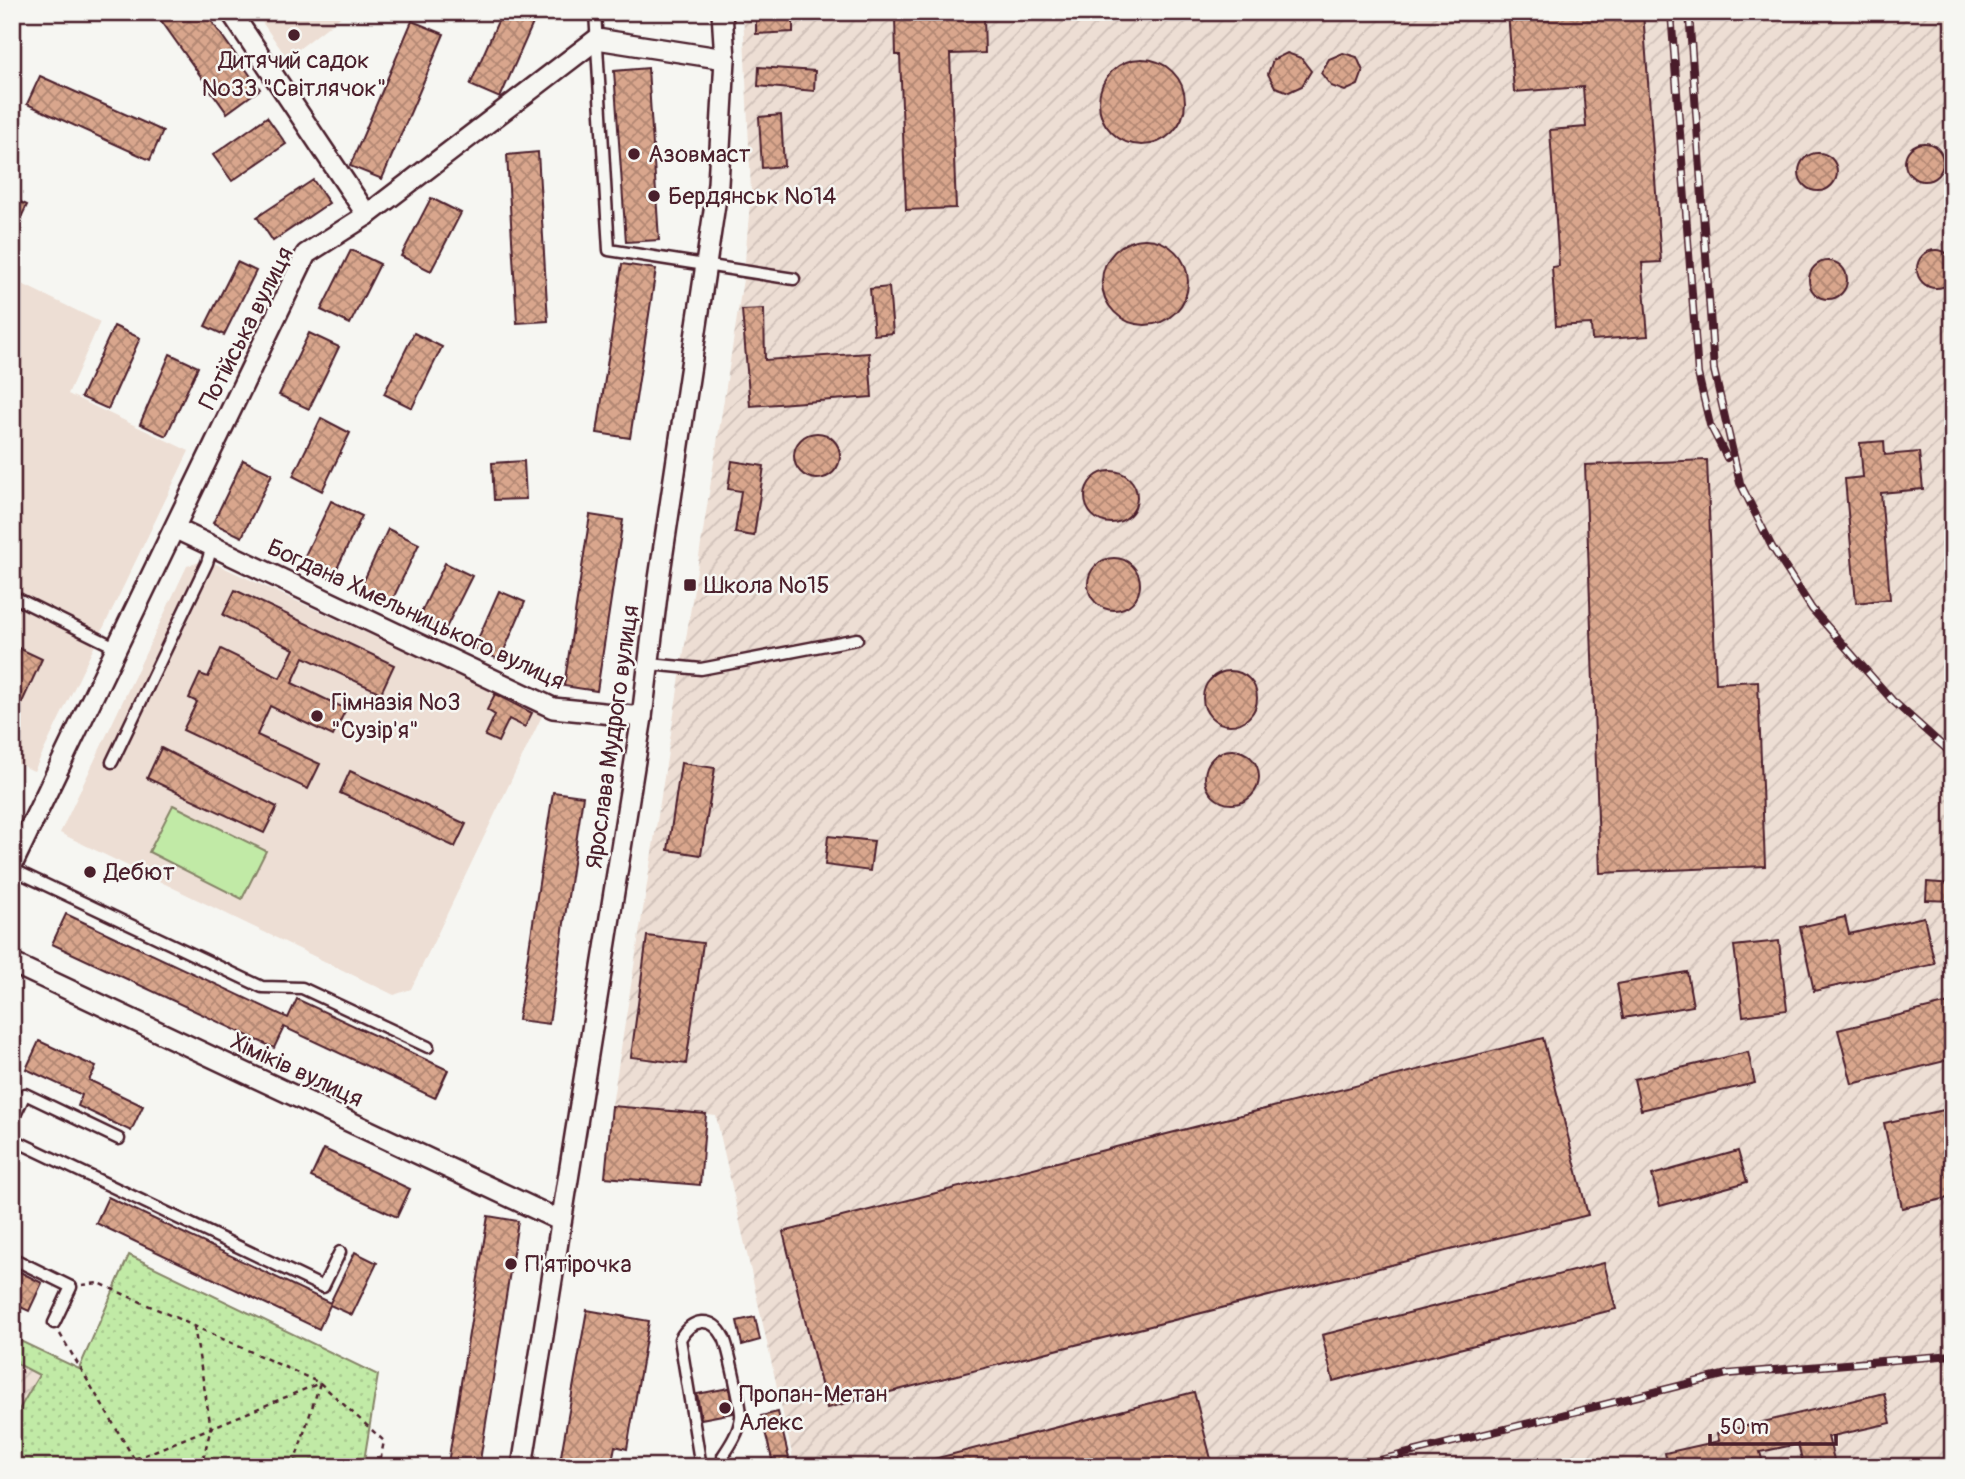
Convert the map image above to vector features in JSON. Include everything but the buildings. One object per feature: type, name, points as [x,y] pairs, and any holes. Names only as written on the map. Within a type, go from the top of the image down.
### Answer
[{"type":"street","points":[[231,12],[368,215]]},
{"type":"street","name":"Ярослава Мудрого вулиця","points":[[522,1467],[642,717],[659,579],[718,184],[725,59],[722,12]]},
{"type":"street","points":[[597,39],[725,59]]},
{"type":"street","name":"Потійська вулиця","points":[[12,867],[306,254],[368,215],[597,39]]},
{"type":"street","name":"Богдана Хмельницького вулиця","points":[[176,529],[552,708],[642,717]]},
{"type":"street","name":"Хіміків вулиця","points":[[12,963],[561,1221]]},
{"type":"lane","points":[[595,12],[610,250],[794,279]]},
{"type":"lane","points":[[112,762],[207,563],[212,546]]},
{"type":"lane","points":[[12,596],[118,648]]},
{"type":"lane","points":[[650,664],[701,669],[857,639]]},
{"type":"lane","points":[[12,867],[262,986],[302,988],[428,1047]]},
{"type":"lane","points":[[12,1121],[25,1094],[119,1139]]},
{"type":"lane","points":[[12,1139],[323,1287],[340,1252]]},
{"type":"lane","points":[[12,1258],[71,1287],[54,1323]]},
{"type":"lane","points":[[701,1467],[680,1339],[687,1326],[698,1321],[710,1323],[724,1337],[741,1415],[736,1436],[723,1456],[725,1467]]},
{"type":"path","points":[[71,1287],[99,1283],[320,1383],[384,1441],[379,1467]]},
{"type":"path","points":[[54,1323],[139,1467]]},
{"type":"path","points":[[194,1326],[211,1428],[201,1467]]},
{"type":"path","points":[[135,1459],[320,1383]]},
{"type":"path","points":[[293,1467],[320,1383]]},
{"type":"shaded area","name":"Дитячий садок №33 \"Світлячок\"","points":[[255,12],[347,12],[287,58]]},
{"type":"shaded area","points":[[743,12],[1953,12],[1953,1467],[795,1467],[716,1116],[612,1105],[744,273],[751,191]]},
{"type":"shaded area","points":[[12,279],[100,322],[68,394],[189,451],[34,771],[16,763],[12,770]]},
{"type":"shaded area","points":[[200,562],[216,564],[543,714],[411,989],[394,995],[60,833],[187,566]]},
{"type":"shaded area","points":[[12,1361],[40,1375],[12,1422]]},
{"type":"green space","points":[[173,805],[266,851],[242,899],[149,852]]},
{"type":"green space","points":[[129,1255],[378,1375],[363,1467],[12,1467],[12,1422],[39,1375],[12,1361],[12,1337],[79,1369]]},
{"type":"railway","points":[[1671,12],[1698,374],[1710,425],[1727,458]]},
{"type":"railway","points":[[1689,12],[1714,370],[1740,483],[1772,547],[1812,609],[1892,700],[1953,755]]},
{"type":"railway","points":[[1352,1467],[1727,1374],[1953,1355]]},
{"type":"place","name":"Дитячий садок №33 \"Світлячок\"","points":[[294,35]]},
{"type":"place","name":"Азовмаст","points":[[634,154]]},
{"type":"place","name":"Бердянськ №14","points":[[654,196]]},
{"type":"place","name":"Школа №15","points":[[690,585]]},
{"type":"place","name":"Гімназія №3 \"Сузір'я\"","points":[[317,716]]},
{"type":"place","name":"Дебют","points":[[90,872]]},
{"type":"place","name":"П'ятірочка","points":[[511,1264]]},
{"type":"place","name":"Пропан-Метан Алекс","points":[[725,1408]]}]
